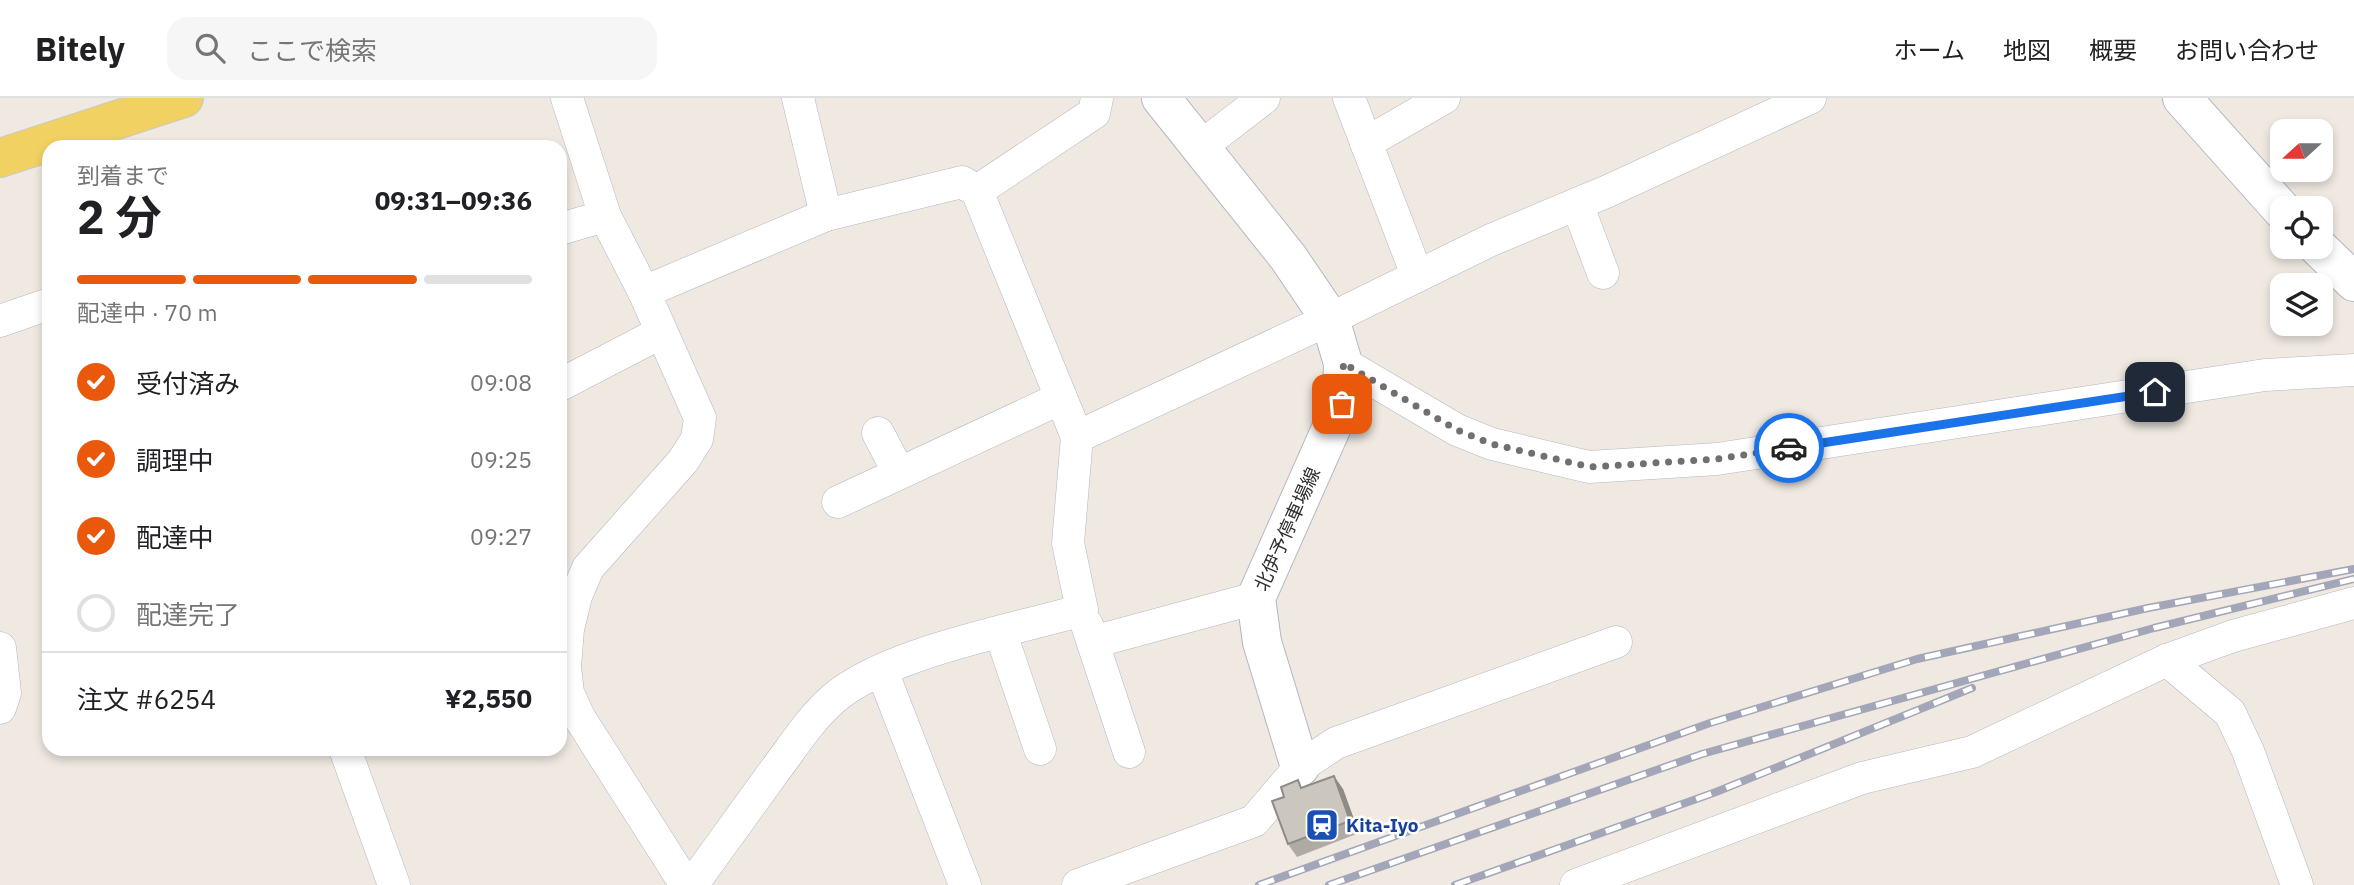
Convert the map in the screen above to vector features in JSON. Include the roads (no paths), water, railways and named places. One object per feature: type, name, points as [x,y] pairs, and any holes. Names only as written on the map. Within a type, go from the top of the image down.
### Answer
[{"type":"main road","points":[[90,139],[184,98]]},
{"type":"main road","name":"北伊予停車場線","points":[[1161,98],[1288,257],[1331,319],[1343,363],[1345,384],[1342,404],[1256,598],[1262,642],[1300,767]]},
{"type":"main road","points":[[2182,98],[2270,197]]},
{"type":"main road","points":[[0,158],[42,149]]},
{"type":"main road","points":[[2330,259],[2354,282]]},
{"type":"street","points":[[567,98],[605,216],[644,292],[700,418],[697,439],[683,461],[588,568],[576,596],[567,642]]},
{"type":"street","points":[[798,98],[826,215]]},
{"type":"street","points":[[977,191],[1094,113],[1097,98]]},
{"type":"street","points":[[1199,148],[1264,98]]},
{"type":"street","points":[[1349,98],[1418,275]]},
{"type":"street","points":[[1366,143],[1444,98]]},
{"type":"street","points":[[1077,438],[1331,319],[1491,240],[1810,98]]},
{"type":"street","points":[[644,292],[826,215],[962,183],[977,191],[1077,438],[1068,542],[1082,610],[1129,752]]},
{"type":"street","points":[[1577,204],[1603,273]]},
{"type":"street","points":[[567,227],[605,216]]},
{"type":"street","points":[[0,321],[42,306]]},
{"type":"street","points":[[567,381],[660,333]]},
{"type":"street","points":[[1343,363],[1457,430],[1492,444],[1590,467],[1717,459],[2264,375],[2354,370]]},
{"type":"street","points":[[838,502],[1061,398]]},
{"type":"street","points":[[878,433],[900,473]]},
{"type":"street","points":[[1093,642],[1256,598]]},
{"type":"street","points":[[1576,885],[1862,778],[1972,752],[2167,660],[2259,628],[2354,603]]},
{"type":"street","points":[[692,885],[816,718],[834,698],[866,676],[949,646],[1082,610]]},
{"type":"street","points":[[1001,634],[1040,749]]},
{"type":"street","points":[[1078,885],[1254,821],[1300,767],[1336,743],[1616,642]]},
{"type":"street","points":[[0,648],[5,693],[0,708]]},
{"type":"street","points":[[2167,660],[2230,713],[2248,751],[2297,885]]},
{"type":"street","points":[[882,671],[965,885]]},
{"type":"street","points":[[567,684],[579,717],[686,885]]},
{"type":"street","points":[[348,756],[394,885]]},
{"type":"railway","points":[[1259,885],[1710,723],[1917,659],[2148,608],[2354,569]]},
{"type":"railway","points":[[1329,885],[1702,754],[2154,628],[2354,579]]},
{"type":"railway","points":[[1455,885],[1716,792],[1972,688]]},
{"type":"place","name":"Kita-Iyo","points":[[1322,825]]}]
